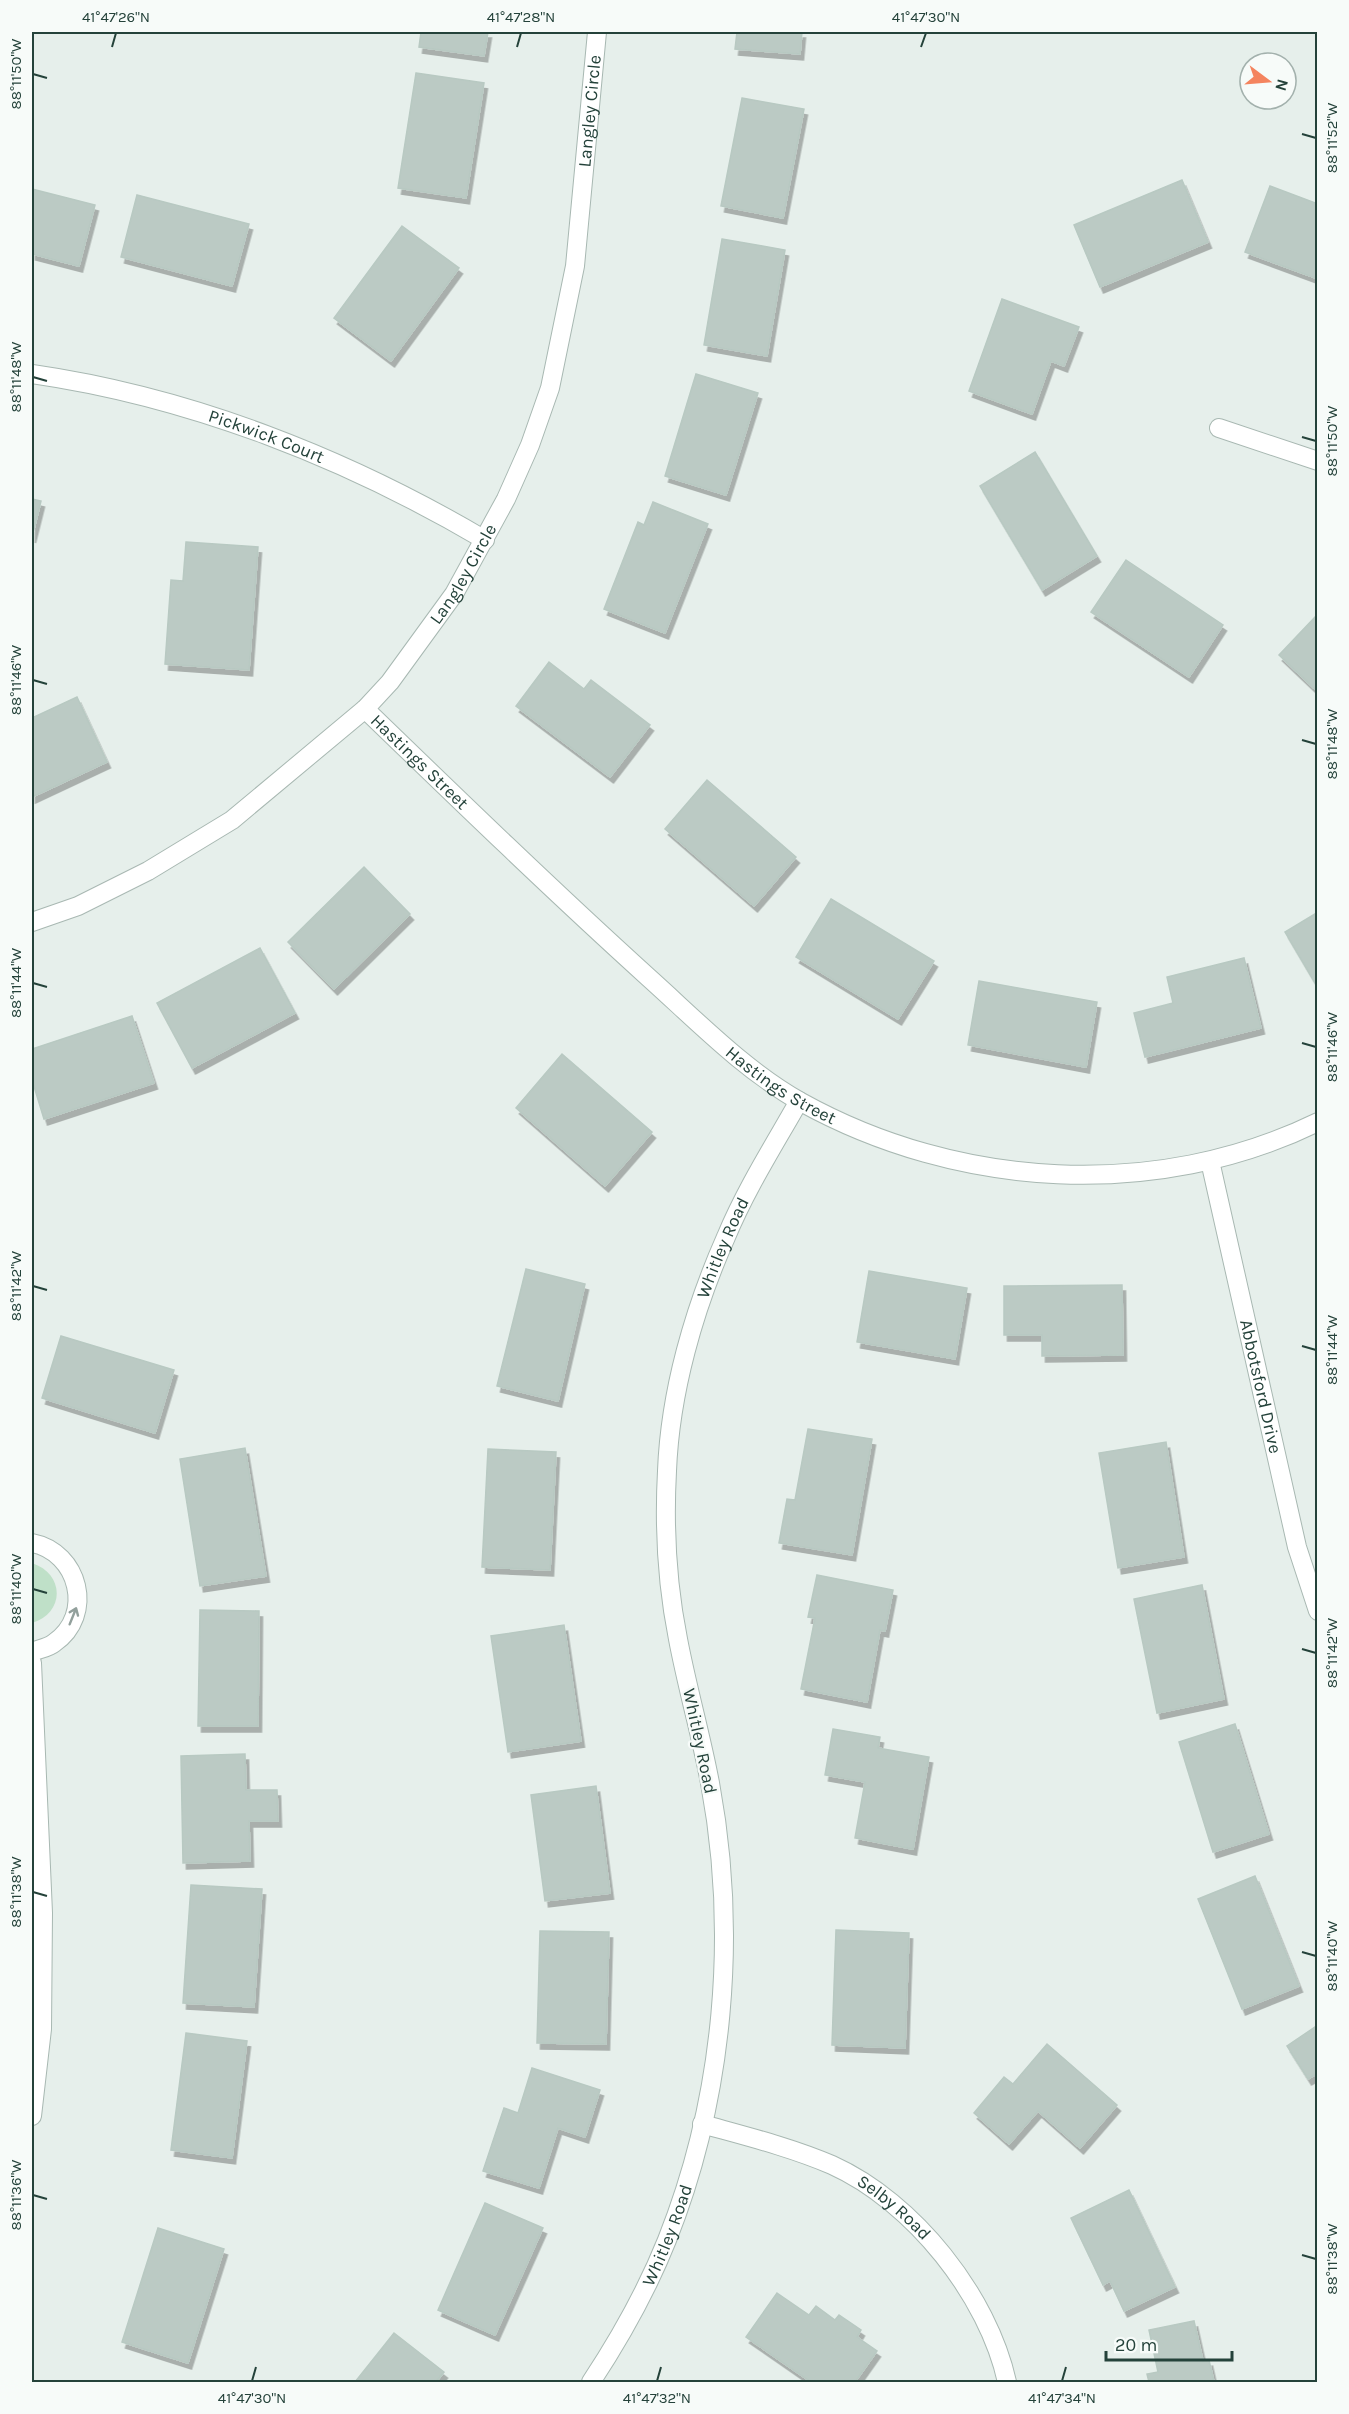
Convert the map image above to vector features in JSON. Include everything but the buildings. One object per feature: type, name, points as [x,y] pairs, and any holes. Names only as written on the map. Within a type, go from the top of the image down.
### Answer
[{"type":"street","name":"Langley Circle","points":[[32,922],[78,906],[148,871],[232,820],[365,709],[390,682],[454,594],[484,540],[530,445],[550,388],[575,266],[597,32]]},
{"type":"street","name":"Pickwick Court","points":[[32,374],[170,404],[243,426],[315,454],[449,519],[484,540]]},
{"type":"street","points":[[1219,428],[1317,461]]},
{"type":"street","name":"Hastings Street","points":[[365,709],[697,1021],[757,1071],[799,1101],[846,1124],[954,1161],[1006,1171],[1045,1174],[1123,1174],[1209,1161],[1254,1149],[1317,1122]]},
{"type":"street","name":"Whitley Road","points":[[591,2382],[645,2287],[667,2240],[688,2181],[702,2124],[720,2016],[724,1955],[724,1902],[720,1847],[709,1782],[677,1635],[669,1568],[667,1468],[672,1420],[686,1352],[707,1283],[726,1236],[751,1185],[799,1101]]},
{"type":"street","name":"Abbotsford Drive","points":[[1209,1161],[1297,1547],[1317,1611]]},
{"type":"street","points":[[32,1543],[42,1545],[60,1556],[73,1572],[79,1592],[77,1612],[67,1631],[53,1644],[32,1652]]},
{"type":"street","points":[[32,1663],[43,1913],[42,2029],[32,2116]]},
{"type":"street","name":"Selby Road","points":[[702,2124],[776,2145],[834,2166],[877,2193],[913,2222],[965,2286],[989,2328],[1007,2382]]},
{"type":"green space","points":[[32,1563],[43,1568],[51,1576],[57,1593],[51,1611],[32,1623]]}]
